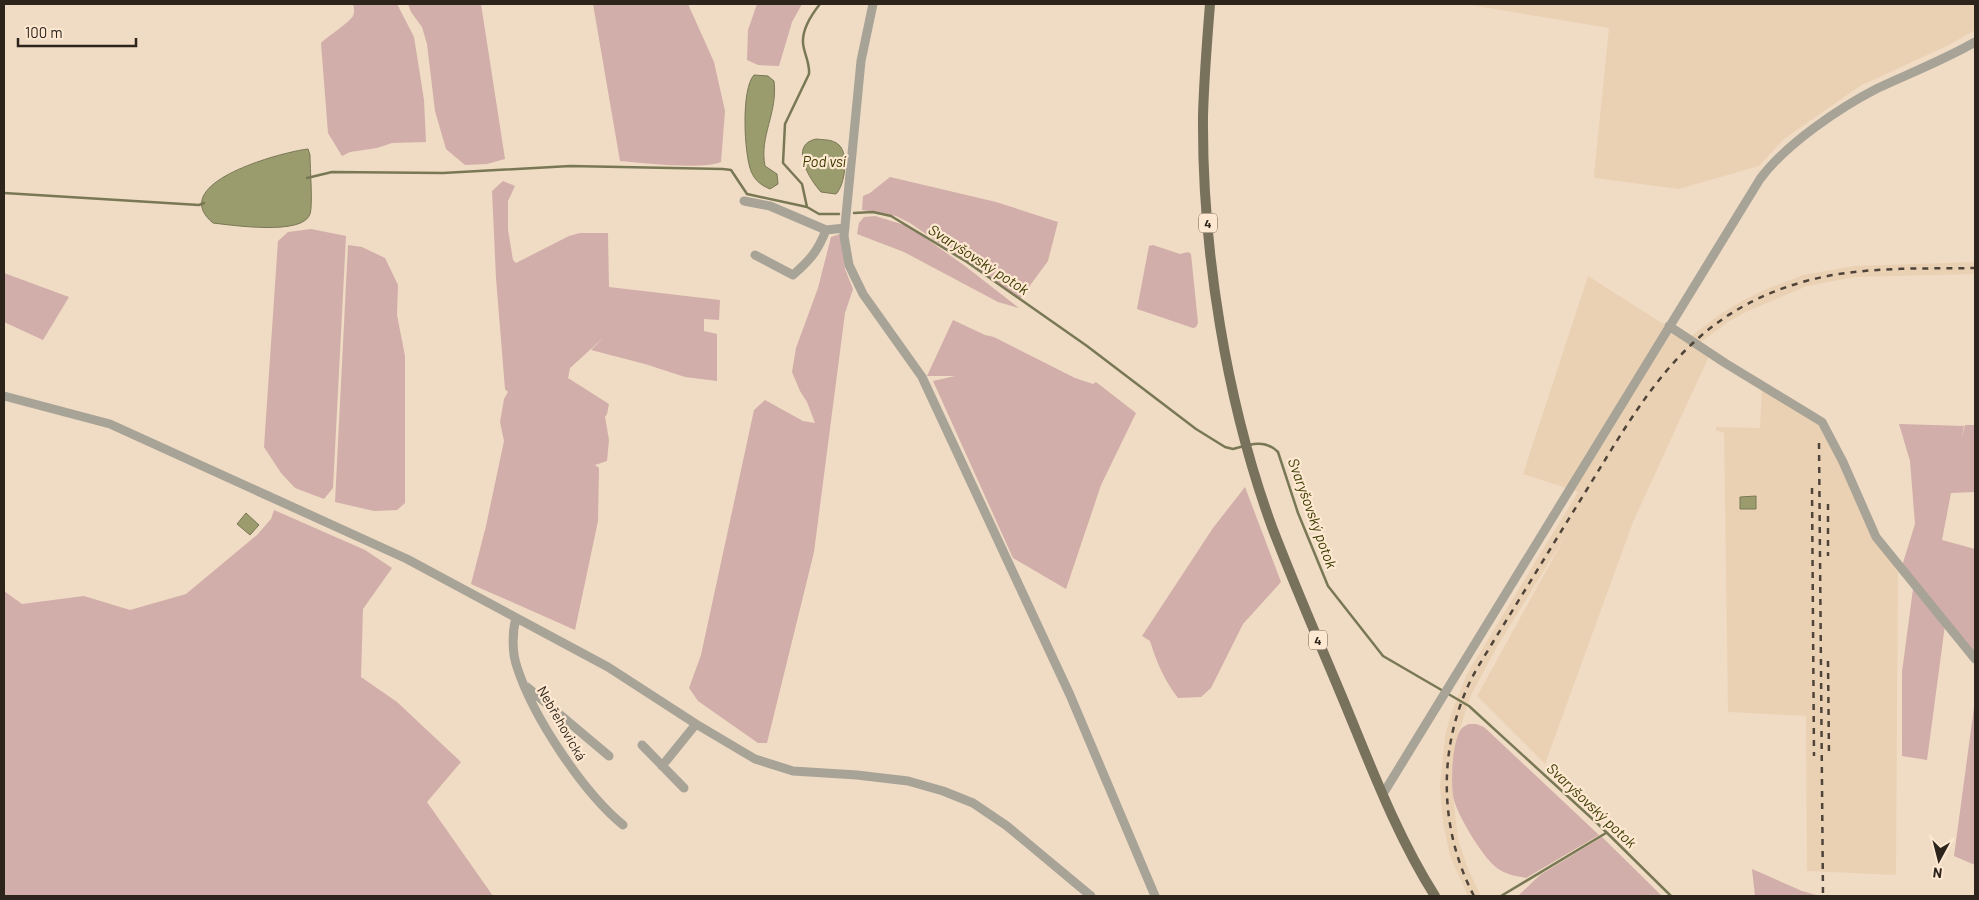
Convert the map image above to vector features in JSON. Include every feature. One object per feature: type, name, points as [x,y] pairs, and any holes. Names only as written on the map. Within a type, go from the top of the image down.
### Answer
[{"type":"main road","name":"4","points":[[1210,4],[1203,117],[1206,204],[1217,302],[1227,361],[1246,439],[1272,526],[1383,794],[1415,864],[1434,896]]},
{"type":"street","points":[[873,4],[861,61],[844,236],[849,265],[863,294],[922,377],[1070,695],[1155,896]]},
{"type":"street","points":[[1383,794],[1448,684],[1760,178],[1790,147],[1842,109],[1876,89],[1975,42]]},
{"type":"street","points":[[744,201],[770,206],[826,230],[845,228]]},
{"type":"street","points":[[755,256],[793,275],[808,263],[818,249],[826,230]]},
{"type":"street","points":[[1669,326],[1725,363],[1822,422],[1843,462],[1876,537],[1975,658]]},
{"type":"street","points":[[4,396],[110,424],[407,559],[608,667],[696,724],[755,759],[794,771],[857,775],[908,781],[943,791],[973,803],[1007,826],[1091,896]]},
{"type":"street","name":"Nebřehovická","points":[[516,618],[514,625],[514,654],[517,667],[541,718],[569,764],[604,807],[623,825]]},
{"type":"street","points":[[524,684],[609,756]]},
{"type":"street","points":[[662,766],[696,724]]},
{"type":"street","points":[[642,745],[684,788]]},
{"type":"shaded area","points":[[353,4],[397,4],[414,37],[424,100],[426,142],[392,143],[377,148],[350,152],[342,156],[328,133],[321,43],[353,16]]},
{"type":"shaded area","points":[[408,4],[481,4],[505,159],[487,164],[465,165],[446,149],[435,111],[427,44],[422,27],[411,12]]},
{"type":"shaded area","points":[[593,4],[688,4],[714,62],[725,111],[721,162],[687,166],[620,161]]},
{"type":"shaded area","points":[[757,4],[802,4],[792,22],[779,66],[758,65],[747,60],[748,30]]},
{"type":"shaded area","points":[[1464,4],[1975,4],[1975,30],[1949,45],[1860,86],[1784,139],[1759,166],[1679,189],[1595,178],[1609,28]]},
{"type":"shaded area","points":[[890,177],[996,202],[1058,222],[1048,261],[1020,299],[910,223],[896,216],[862,210],[863,196],[870,193]]},
{"type":"shaded area","points":[[503,181],[515,186],[508,201],[508,230],[513,260],[516,263],[569,236],[580,233],[608,233],[609,287],[720,300],[719,320],[704,319],[704,331],[717,334],[717,381],[685,377],[591,350],[603,338],[570,368],[568,378],[609,404],[605,417],[609,440],[607,461],[595,465],[599,468],[598,521],[575,630],[471,584],[486,526],[504,441],[500,422],[504,399],[508,392],[505,389],[496,278],[492,191]]},
{"type":"shaded area","points":[[875,216],[908,226],[965,266],[1019,308],[998,302],[904,252],[857,234],[859,223],[864,217]]},
{"type":"shaded area","points":[[311,229],[346,236],[333,488],[324,499],[295,488],[281,473],[264,447],[278,241],[288,232]]},
{"type":"shaded area","points":[[840,234],[845,269],[853,289],[845,313],[814,552],[767,743],[758,743],[698,701],[689,688],[701,655],[754,410],[765,400],[803,421],[815,423],[792,372],[796,348],[818,288],[831,237]]},
{"type":"shaded area","points":[[348,245],[362,247],[385,258],[398,285],[397,315],[405,356],[405,503],[397,510],[374,511],[335,502]]},
{"type":"shaded area","points":[[1153,245],[1180,254],[1188,252],[1191,254],[1198,323],[1196,327],[1193,328],[1137,309],[1149,246]]},
{"type":"shaded area","points":[[1975,262],[1975,274],[1855,277],[1807,286],[1748,311],[1728,322],[1697,345],[1710,354],[1633,522],[1545,764],[1477,696],[1567,533],[1498,645],[1471,695],[1457,738],[1452,786],[1458,839],[1468,869],[1481,896],[1468,896],[1450,856],[1443,823],[1440,786],[1445,736],[1451,714],[1467,674],[1578,492],[1523,474],[1588,276],[1687,339],[1742,301],[1803,275],[1854,266]]},
{"type":"shaded area","points":[[4,273],[69,297],[43,340],[4,322]]},
{"type":"shaded area","points":[[953,320],[985,335],[994,337],[1075,378],[1093,384],[1096,382],[1136,413],[1101,485],[1066,589],[1013,558],[933,381],[955,376],[927,376]]},
{"type":"shaded area","points":[[1762,389],[1818,423],[1898,573],[1896,875],[1807,871],[1806,716],[1728,712],[1724,433],[1716,430],[1716,427],[1760,428]]},
{"type":"shaded area","points":[[1899,424],[1964,426],[1961,440],[1965,425],[1975,425],[1975,492],[1951,493],[1942,540],[1975,549],[1975,657],[1902,566],[1915,524],[1910,461]]},
{"type":"shaded area","points":[[1245,487],[1281,582],[1243,624],[1211,688],[1201,697],[1178,698],[1161,671],[1150,641],[1142,636],[1213,528]]},
{"type":"shaded area","points":[[274,510],[365,550],[392,568],[363,609],[361,677],[397,702],[461,762],[427,802],[493,896],[4,896],[4,591],[22,604],[84,596],[130,610],[186,594],[257,535],[271,519]]},
{"type":"shaded area","points":[[1913,589],[1945,625],[1927,760],[1902,756],[1902,672]]},
{"type":"shaded area","points":[[1975,700],[1975,865],[1954,856]]},
{"type":"shaded area","points":[[1469,724],[1484,727],[1599,835],[1526,878],[1506,873],[1494,865],[1473,838],[1454,800],[1452,774],[1454,752],[1462,728]]},
{"type":"shaded area","points":[[1602,837],[1662,896],[1518,896],[1540,875]]},
{"type":"shaded area","points":[[1752,869],[1802,891],[1816,895],[1816,896],[1755,896]]},
{"type":"water","points":[[754,75],[768,76],[774,81],[775,93],[764,145],[764,155],[765,166],[777,174],[778,184],[770,189],[756,180],[751,171],[745,136],[747,93]]},
{"type":"water","name":"Pod vsí","points":[[816,139],[834,142],[842,149],[845,170],[842,184],[836,194],[821,192],[807,172],[802,155],[803,148]]},
{"type":"water","points":[[308,149],[310,155],[311,203],[310,214],[305,221],[294,225],[266,228],[213,223],[202,208],[204,195],[215,183],[233,172],[275,156]]},
{"type":"water","points":[[1756,496],[1756,509],[1740,509],[1740,497]]},
{"type":"water","points":[[246,513],[259,525],[250,535],[237,524]]},
{"type":"waterway","name":"Svaryšovský potok","points":[[820,4],[804,32],[803,43],[809,66],[809,74],[785,124],[783,163],[802,184],[807,207],[819,214],[839,214]]},
{"type":"waterway","points":[[307,178],[332,172],[443,173],[570,166],[723,169],[731,170],[747,194],[807,207]]},
{"type":"waterway","points":[[4,193],[199,205],[204,203]]},
{"type":"waterway","name":"Svaryšovský potok","points":[[854,213],[873,212],[891,216],[967,262],[1087,346],[1196,429],[1225,447],[1233,449],[1244,446]]},
{"type":"waterway","name":"Svaryšovský potok","points":[[1249,445],[1265,444],[1278,452],[1298,513],[1328,586],[1383,656],[1469,706],[1598,824],[1671,896]]},
{"type":"waterway","points":[[1501,896],[1606,833]]},
{"type":"railway","points":[[1474,896],[1463,872],[1455,847],[1447,795],[1450,743],[1456,718],[1474,673],[1629,422],[1674,362],[1701,336],[1731,314],[1765,295],[1806,281],[1827,276],[1890,269],[1975,268]]},
{"type":"railway","points":[[1819,443],[1823,896]]},
{"type":"railway","points":[[1812,488],[1814,756]]},
{"type":"railway","points":[[1828,504],[1828,556]]},
{"type":"railway","points":[[1828,661],[1829,756]]}]
